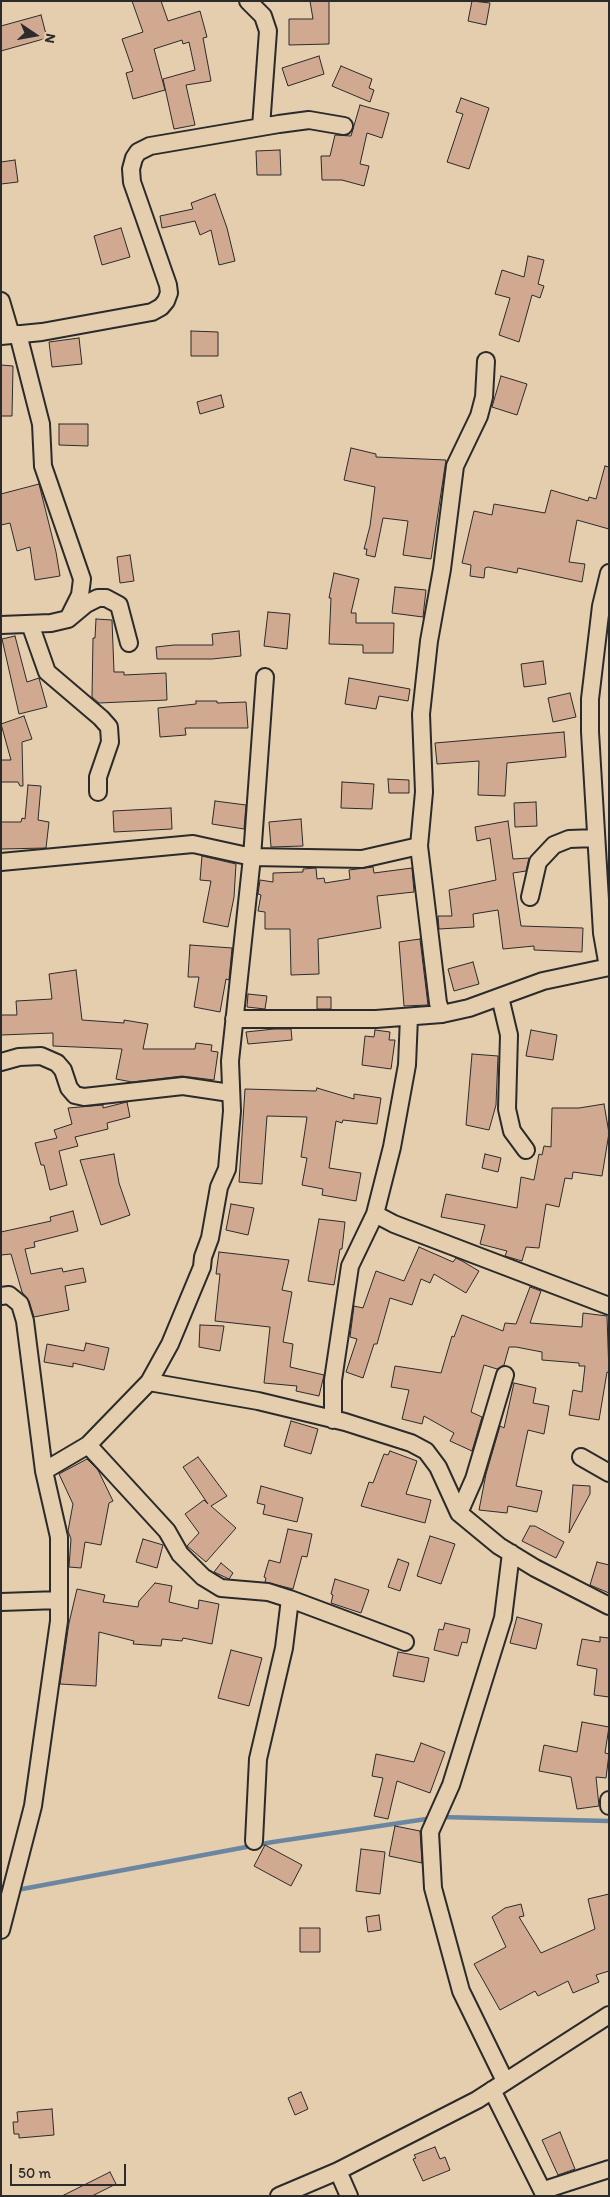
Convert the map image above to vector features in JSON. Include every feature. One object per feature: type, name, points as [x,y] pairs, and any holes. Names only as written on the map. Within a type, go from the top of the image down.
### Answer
[{"type":"street","points":[[248,1],[263,16],[268,31],[261,127]]},
{"type":"street","points":[[10,335],[152,312],[161,308],[169,293],[168,285],[132,182],[131,169],[134,158],[150,146],[309,120],[344,126]]},
{"type":"street","points":[[1,301],[10,335],[41,424],[43,466],[82,579],[80,595],[68,619]]},
{"type":"street","points":[[442,1014],[438,1003],[419,846],[424,792],[421,714],[429,641],[442,569],[455,466],[479,416],[484,397],[486,361]]},
{"type":"street","points":[[234,1019],[376,1019],[442,1014],[469,1008],[543,981],[602,970],[608,967],[602,933],[590,699],[601,606],[609,573]]},
{"type":"street","points":[[1,625],[51,623],[68,619],[98,598],[113,600],[119,604],[129,643]]},
{"type":"street","points":[[30,624],[47,672],[109,727],[110,742],[98,777],[98,792]]},
{"type":"street","points":[[44,1471],[88,1445],[149,1382],[170,1344],[202,1267],[202,1257],[210,1238],[219,1187],[226,1169],[232,1111],[230,1093],[234,1019],[252,857],[264,677]]},
{"type":"street","points":[[530,897],[538,862],[554,845],[569,839],[596,838]]},
{"type":"street","points":[[1,862],[193,844],[252,857],[362,858],[419,846]]},
{"type":"street","points":[[500,997],[509,1035],[506,1109],[512,1131],[526,1150]]},
{"type":"street","points":[[333,1420],[333,1380],[350,1266],[376,1214],[392,1147],[407,1065],[410,1017]]},
{"type":"street","points":[[1,1062],[19,1057],[40,1056],[57,1063],[63,1070],[68,1088],[75,1095],[84,1097],[182,1086],[230,1093]]},
{"type":"street","points":[[376,1214],[394,1224],[609,1306]]},
{"type":"street","points":[[1,1296],[9,1295],[20,1304],[25,1321],[44,1471],[59,1537],[59,1621],[34,1806],[1,1930]]},
{"type":"street","points":[[459,1513],[474,1478],[505,1375]]},
{"type":"street","points":[[149,1382],[258,1401],[388,1435],[411,1443],[426,1451],[438,1467],[459,1513],[499,1546],[609,1606]]},
{"type":"street","points":[[88,1445],[167,1531],[180,1554],[203,1577],[221,1588],[268,1592],[290,1599],[405,1642]]},
{"type":"street","points":[[581,1457],[609,1472]]},
{"type":"street","points":[[511,1553],[503,1618],[451,1785],[430,1832],[433,1888],[461,1991],[498,2085],[545,2193],[609,2169]]},
{"type":"street","points":[[254,1841],[258,1759],[284,1648],[290,1599]]},
{"type":"street","points":[[1,1602],[59,1600]]},
{"type":"street","points":[[609,1800],[609,1806]]},
{"type":"street","points":[[279,2196],[338,2171],[477,2100],[609,2015]]},
{"type":"street","points":[[338,2171],[349,2196]]},
{"type":"building","points":[[132,1],[161,1],[168,21],[200,11],[207,37],[203,38],[211,81],[186,85],[195,125],[174,129],[163,79],[195,70],[189,42],[183,44],[182,40],[154,49],[165,90],[133,99],[126,73],[133,71],[122,39],[143,32]]},
{"type":"building","points":[[310,1],[329,1],[329,44],[289,45],[289,19],[313,19]]},
{"type":"building","points":[[472,1],[490,3],[486,25],[468,21]]},
{"type":"building","points":[[41,15],[47,38],[1,51],[1,26]]},
{"type":"building","points":[[319,56],[324,74],[288,86],[282,68]]},
{"type":"building","points":[[341,66],[372,79],[369,88],[374,90],[370,102],[332,86]]},
{"type":"building","points":[[461,98],[489,108],[469,169],[447,162],[463,114],[456,112]]},
{"type":"building","points":[[360,105],[389,113],[382,138],[367,133],[360,164],[369,166],[364,186],[342,180],[322,180],[321,156],[330,156],[335,135],[351,136]]},
{"type":"building","points":[[280,150],[281,175],[257,175],[256,151]]},
{"type":"building","points":[[15,160],[18,182],[1,184],[1,162]]},
{"type":"building","points":[[215,194],[227,228],[235,261],[219,265],[211,230],[200,235],[195,221],[162,228],[160,216],[193,209],[191,203]]},
{"type":"building","points":[[121,228],[130,257],[102,265],[94,236]]},
{"type":"building","points":[[528,256],[544,260],[538,284],[544,286],[540,298],[532,295],[519,342],[499,335],[510,298],[495,294],[502,270],[524,277]]},
{"type":"building","points":[[191,331],[218,332],[218,356],[191,356]]},
{"type":"building","points":[[79,338],[82,364],[52,367],[49,342]]},
{"type":"building","points":[[1,365],[13,366],[12,416],[1,416]]},
{"type":"building","points":[[501,376],[527,384],[517,415],[492,407]]},
{"type":"building","points":[[221,395],[224,407],[200,414],[197,402]]},
{"type":"building","points":[[59,424],[88,424],[88,446],[59,445]]},
{"type":"building","points":[[351,448],[376,454],[376,457],[446,460],[431,559],[403,555],[408,521],[383,518],[375,557],[366,555],[367,549],[364,549],[370,526],[375,487],[344,480]]},
{"type":"building","points":[[605,466],[609,467],[609,529],[577,520],[569,562],[585,564],[582,582],[518,568],[517,573],[488,567],[485,568],[484,578],[470,576],[471,565],[462,563],[474,511],[492,515],[494,504],[545,513],[551,490],[588,501],[589,497],[596,499]]},
{"type":"building","points":[[39,484],[60,576],[35,580],[30,547],[17,551],[10,523],[1,525],[1,494]]},
{"type":"building","points":[[130,555],[134,581],[120,583],[117,557]]},
{"type":"building","points":[[334,573],[359,579],[351,613],[356,613],[356,623],[394,623],[393,653],[363,653],[363,645],[329,644],[331,598],[329,598]]},
{"type":"building","points":[[395,587],[426,590],[423,617],[392,613]]},
{"type":"building","points":[[268,612],[290,614],[287,649],[264,646]]},
{"type":"building","points":[[96,619],[112,620],[114,672],[124,672],[124,675],[166,673],[167,700],[99,703],[92,697],[93,638],[95,638]]},
{"type":"building","points":[[239,631],[241,656],[212,659],[157,659],[156,647],[213,645],[212,634]]},
{"type":"building","points":[[15,636],[27,682],[39,678],[47,707],[19,714],[2,639]]},
{"type":"building","points":[[543,661],[546,684],[524,687],[521,664]]},
{"type":"building","points":[[349,678],[410,689],[408,701],[379,696],[376,709],[345,704]]},
{"type":"building","points":[[570,693],[576,717],[553,722],[548,698]]},
{"type":"building","points":[[196,701],[217,701],[217,703],[246,702],[248,728],[185,728],[186,735],[160,737],[158,708],[196,704]]},
{"type":"building","points":[[24,716],[32,739],[22,742],[23,786],[20,786],[18,782],[1,782],[1,760],[11,760],[1,724]]},
{"type":"building","points":[[564,732],[566,757],[507,763],[505,796],[478,795],[479,761],[437,764],[435,743]]},
{"type":"building","points":[[388,779],[409,780],[409,793],[389,793]]},
{"type":"building","points":[[342,782],[374,784],[372,809],[341,808]]},
{"type":"building","points":[[28,785],[41,786],[38,820],[49,822],[46,848],[1,849],[1,822],[21,822],[22,818],[25,819]]},
{"type":"building","points":[[215,801],[246,805],[244,829],[212,824]]},
{"type":"building","points":[[536,802],[537,826],[515,827],[514,803]]},
{"type":"building","points":[[171,808],[172,829],[114,832],[113,811]]},
{"type":"building","points":[[301,819],[303,846],[271,847],[269,822]]},
{"type":"building","points":[[508,821],[513,859],[529,858],[526,871],[513,873],[521,926],[583,928],[582,952],[534,950],[534,946],[503,949],[498,910],[473,914],[474,927],[439,929],[438,916],[452,916],[449,890],[496,880],[490,838],[477,841],[475,827]]},
{"type":"building","points":[[202,856],[236,864],[234,897],[228,927],[203,922],[211,881],[200,880]]},
{"type":"building","points":[[373,867],[374,873],[412,868],[414,892],[377,896],[381,928],[318,939],[319,974],[291,975],[290,929],[265,929],[265,912],[258,911],[261,895],[258,894],[260,880],[273,882],[273,873],[303,872],[303,869],[316,868],[317,879],[324,878],[325,883],[350,879],[349,870]]},
{"type":"building","points":[[420,939],[428,1005],[404,1006],[399,942]]},
{"type":"building","points":[[190,945],[232,948],[229,980],[226,979],[220,1012],[194,1007],[199,977],[188,977]]},
{"type":"building","points":[[473,962],[479,984],[454,991],[448,969]]},
{"type":"building","points":[[76,970],[82,1020],[124,1023],[124,1020],[148,1024],[143,1049],[195,1049],[196,1043],[212,1045],[211,1051],[218,1052],[214,1080],[182,1076],[132,1082],[116,1079],[122,1049],[53,1046],[53,1033],[1,1035],[1,1015],[17,1015],[16,1001],[52,999],[49,974]]},
{"type":"building","points":[[248,994],[267,996],[265,1009],[247,1007]]},
{"type":"building","points":[[317,997],[331,997],[331,1009],[317,1009]]},
{"type":"building","points":[[291,1029],[292,1040],[248,1044],[246,1032]]},
{"type":"building","points":[[375,1030],[390,1032],[389,1040],[395,1040],[391,1069],[362,1065],[365,1036],[374,1037]]},
{"type":"building","points":[[531,1030],[557,1035],[553,1060],[526,1056]]},
{"type":"building","points":[[472,1054],[498,1056],[496,1105],[489,1130],[466,1125]]},
{"type":"building","points":[[317,1088],[354,1099],[354,1094],[381,1098],[377,1124],[343,1120],[342,1123],[336,1121],[329,1168],[361,1173],[356,1201],[322,1195],[323,1189],[302,1185],[307,1158],[301,1157],[307,1117],[267,1116],[262,1184],[239,1182],[245,1089],[316,1091]]},
{"type":"building","points":[[127,1102],[130,1117],[107,1123],[108,1129],[75,1137],[78,1146],[59,1151],[67,1185],[50,1190],[44,1165],[41,1165],[35,1143],[57,1138],[54,1130],[72,1124],[68,1108],[103,1105],[103,1108]]},
{"type":"building","points":[[604,1104],[609,1133],[602,1176],[573,1172],[572,1179],[565,1178],[559,1207],[546,1204],[539,1248],[526,1247],[522,1261],[505,1256],[507,1251],[480,1244],[485,1225],[441,1217],[446,1194],[517,1208],[521,1177],[534,1180],[539,1154],[542,1155],[544,1146],[551,1147],[552,1108],[579,1108]]},
{"type":"building","points":[[114,1154],[119,1183],[130,1215],[101,1225],[80,1160]]},
{"type":"building","points":[[485,1154],[501,1158],[498,1172],[482,1168]]},
{"type":"building","points":[[231,1204],[254,1208],[248,1235],[226,1230]]},
{"type":"building","points":[[73,1211],[78,1231],[34,1242],[35,1247],[25,1249],[31,1274],[62,1268],[63,1272],[83,1268],[86,1282],[65,1286],[69,1310],[34,1317],[29,1301],[22,1292],[11,1254],[1,1255],[1,1232],[51,1221],[50,1217]]},
{"type":"building","points":[[319,1219],[345,1222],[342,1249],[340,1249],[334,1285],[308,1281]]},
{"type":"building","points":[[419,1247],[453,1262],[456,1258],[479,1271],[466,1293],[434,1274],[430,1283],[421,1279],[412,1305],[390,1298],[377,1344],[374,1344],[363,1378],[346,1372],[357,1339],[350,1337],[354,1306],[363,1308],[376,1271],[404,1281]]},
{"type":"building","points":[[219,1252],[289,1260],[282,1290],[292,1292],[283,1342],[293,1344],[290,1367],[324,1375],[319,1396],[296,1391],[297,1386],[264,1383],[270,1327],[215,1321],[220,1274],[216,1274]]},
{"type":"building","points":[[530,1287],[541,1291],[530,1323],[582,1327],[583,1313],[607,1316],[609,1373],[607,1372],[599,1420],[569,1415],[573,1390],[582,1392],[585,1366],[579,1366],[579,1363],[542,1360],[542,1352],[516,1347],[509,1347],[504,1365],[497,1369],[484,1365],[471,1412],[482,1417],[472,1451],[450,1441],[454,1433],[424,1416],[422,1424],[402,1419],[409,1390],[391,1387],[395,1366],[441,1373],[452,1336],[454,1337],[462,1315],[503,1331],[505,1323],[516,1324]]},
{"type":"building","points":[[200,1325],[224,1326],[220,1351],[199,1347]]},
{"type":"building","points":[[86,1343],[109,1348],[104,1370],[73,1363],[73,1367],[44,1362],[47,1344],[84,1351]]},
{"type":"building","points":[[514,1383],[536,1388],[533,1403],[549,1406],[544,1434],[528,1430],[516,1486],[542,1491],[537,1512],[508,1506],[507,1513],[479,1510],[486,1474],[500,1426],[504,1428]]},
{"type":"building","points":[[291,1421],[318,1429],[311,1454],[284,1446]]},
{"type":"building","points":[[390,1451],[417,1461],[406,1494],[431,1500],[425,1523],[361,1506],[369,1482],[373,1483],[384,1454],[388,1455]]},
{"type":"building","points":[[198,1457],[227,1496],[211,1506],[236,1528],[206,1562],[187,1546],[199,1533],[185,1514],[204,1500],[208,1504],[183,1467]]},
{"type":"building","points":[[87,1459],[98,1470],[113,1501],[109,1503],[101,1545],[85,1542],[81,1568],[69,1567],[71,1539],[68,1531],[73,1504],[59,1474]]},
{"type":"building","points":[[573,1485],[590,1486],[590,1494],[569,1533]]},
{"type":"building","points":[[261,1486],[303,1498],[297,1522],[263,1514],[265,1505],[257,1503]]},
{"type":"building","points":[[530,1526],[535,1526],[564,1542],[556,1558],[522,1541]]},
{"type":"building","points":[[288,1529],[312,1534],[307,1557],[302,1556],[293,1589],[265,1582],[266,1578],[264,1577],[269,1560],[280,1563]]},
{"type":"building","points":[[430,1536],[455,1544],[441,1584],[417,1576]]},
{"type":"building","points":[[143,1539],[163,1545],[157,1568],[136,1562]]},
{"type":"building","points":[[398,1559],[409,1563],[400,1591],[388,1587]]},
{"type":"building","points":[[597,1562],[609,1565],[609,1593],[590,1585]]},
{"type":"building","points":[[221,1563],[233,1573],[229,1579],[214,1572]]},
{"type":"building","points":[[335,1579],[369,1590],[361,1613],[331,1603]]},
{"type":"building","points":[[155,1583],[172,1586],[169,1602],[198,1609],[199,1600],[219,1604],[212,1644],[183,1638],[182,1641],[162,1639],[161,1646],[133,1644],[134,1641],[99,1632],[96,1686],[60,1684],[69,1623],[77,1589],[105,1595],[103,1602],[138,1607],[139,1601]]},
{"type":"building","points":[[517,1617],[542,1624],[536,1649],[510,1643]]},
{"type":"building","points":[[445,1623],[470,1629],[467,1643],[462,1642],[458,1656],[434,1650],[439,1629],[443,1630]]},
{"type":"building","points":[[600,1637],[609,1638],[609,1697],[594,1695],[597,1669],[577,1665],[582,1639],[600,1642]]},
{"type":"building","points":[[231,1650],[262,1658],[249,1706],[218,1698]]},
{"type":"building","points":[[398,1652],[429,1658],[424,1682],[393,1676]]},
{"type":"building","points":[[582,1722],[609,1727],[605,1753],[609,1754],[606,1778],[596,1777],[599,1806],[577,1809],[571,1777],[539,1771],[544,1745],[577,1752]]},
{"type":"building","points":[[421,1743],[445,1752],[430,1793],[397,1781],[388,1819],[374,1816],[383,1778],[372,1776],[376,1754],[414,1762]]},
{"type":"building","points":[[395,1826],[420,1831],[422,1863],[389,1856]]},
{"type":"building","points":[[265,1845],[302,1865],[291,1886],[254,1866]]},
{"type":"building","points":[[361,1849],[385,1852],[380,1894],[356,1891]]},
{"type":"building","points":[[609,1894],[609,1971],[596,1975],[599,1982],[573,1993],[568,1981],[538,1996],[535,1991],[500,2010],[474,1964],[506,1947],[492,1917],[505,1908],[521,1904],[524,1916],[519,1917],[541,1953],[595,1929],[588,1899]]},
{"type":"building","points":[[379,1915],[381,1930],[368,1932],[366,1917]]},
{"type":"building","points":[[300,1928],[320,1928],[320,1952],[300,1952]]},
{"type":"building","points":[[301,2092],[308,2109],[295,2115],[288,2098]]},
{"type":"building","points":[[52,2109],[54,2135],[19,2138],[19,2134],[14,2134],[13,2122],[18,2122],[17,2112]]},
{"type":"building","points":[[560,2132],[575,2169],[558,2175],[542,2140]]},
{"type":"building","points":[[435,2147],[440,2159],[445,2157],[450,2170],[423,2181],[413,2159],[416,2158],[414,2155]]},
{"type":"building","points":[[110,2172],[116,2184],[92,2196],[62,2196]]},
{"type":"waterway","points":[[440,1817],[609,1821]]},
{"type":"waterway","points":[[17,1890],[273,1842],[433,1818]]}]
